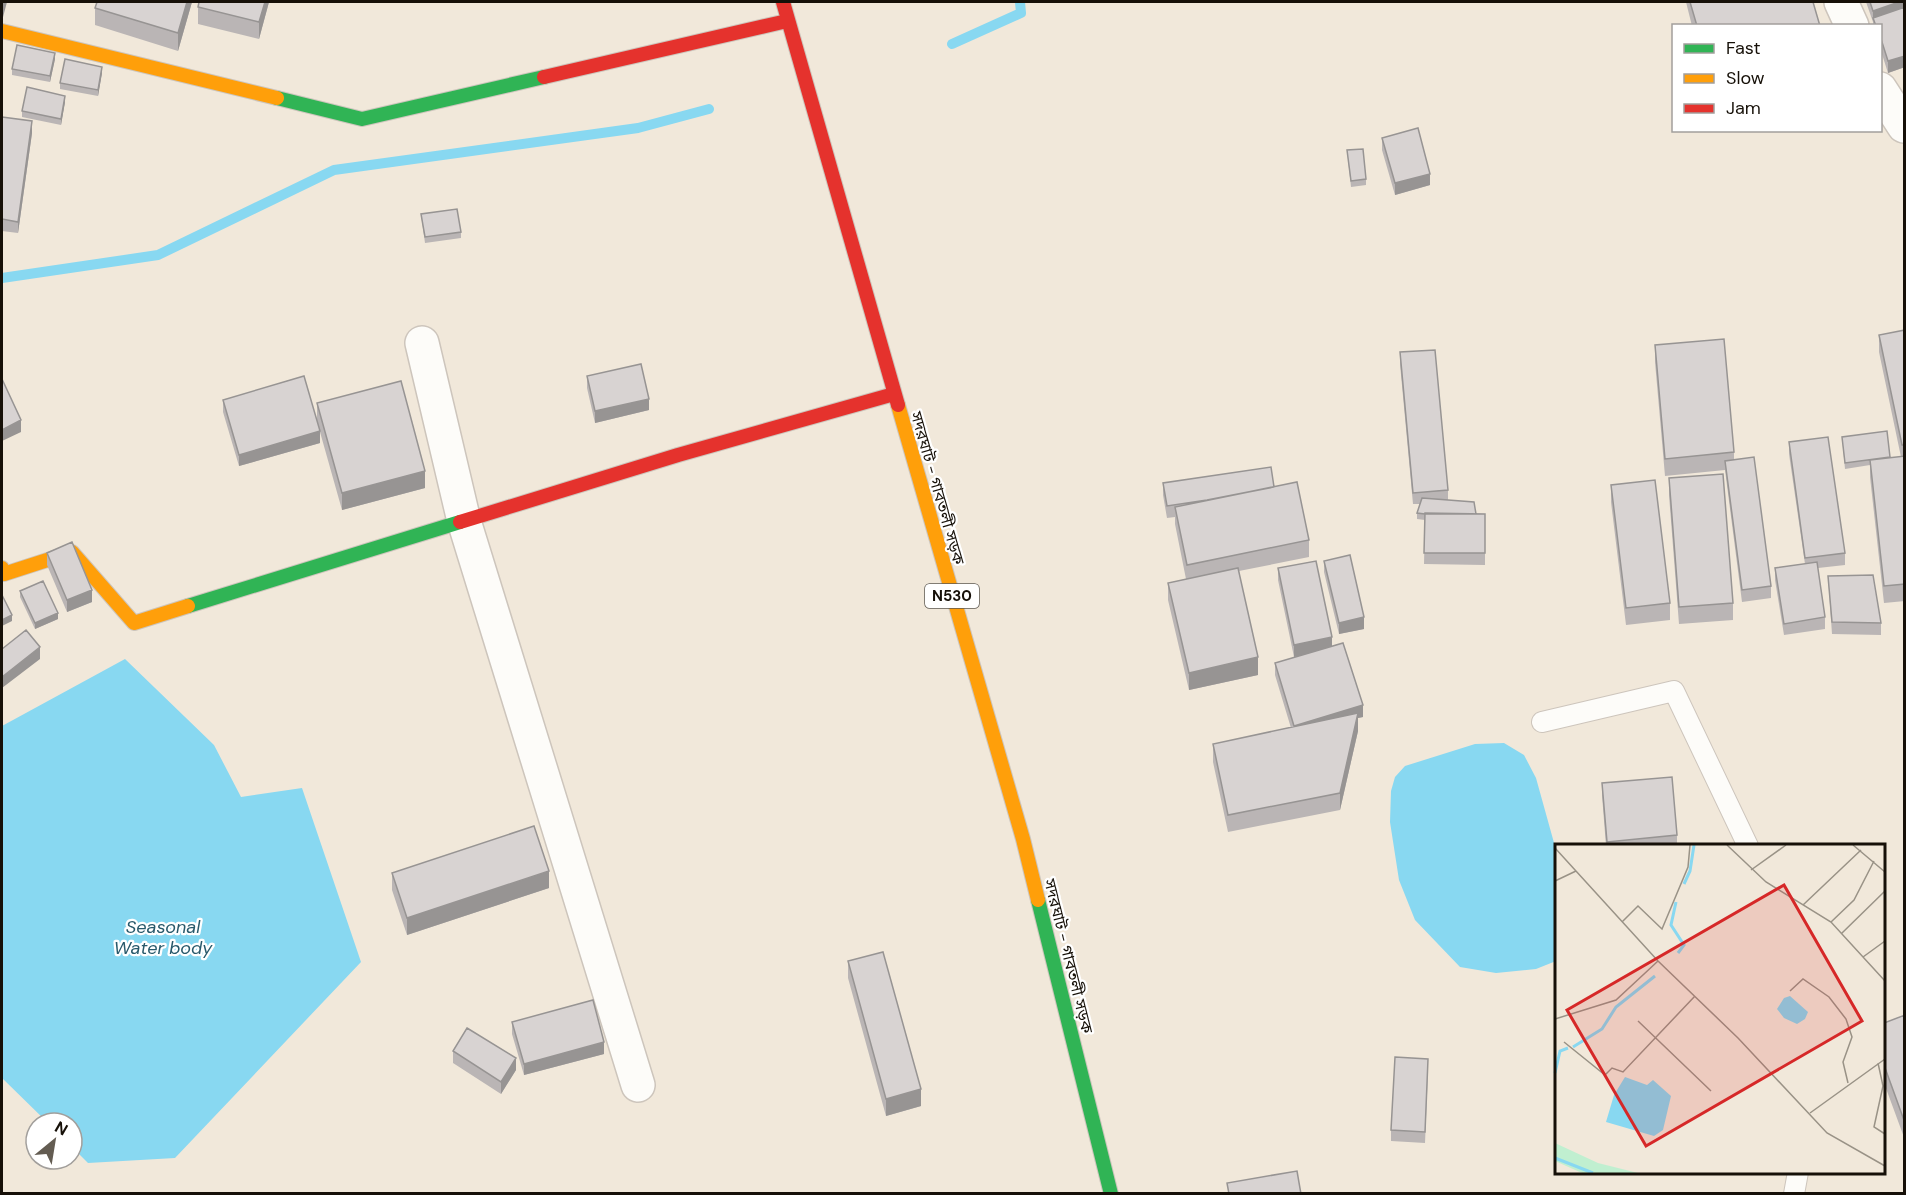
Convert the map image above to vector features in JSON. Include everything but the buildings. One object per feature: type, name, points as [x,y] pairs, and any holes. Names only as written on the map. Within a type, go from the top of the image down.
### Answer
[{"type":"main road","name":"সদরঘাট - গাবতলী সড়ক","points":[[783,2],[1023,839],[1111,1194]]},
{"type":"main road","points":[[2,31],[362,119],[787,21]]},
{"type":"main road","points":[[2,568],[4,574],[72,552],[134,623],[678,455],[894,394]]},
{"type":"street","points":[[1841,2],[1851,24]]},
{"type":"street","points":[[1882,91],[1905,126]]},
{"type":"street","points":[[422,344],[464,521],[638,1084]]},
{"type":"lane","points":[[1542,722],[1674,692],[1747,844]]},
{"type":"lane","points":[[1794,1194],[1798,1174]]},
{"type":"water","name":"Seasonal Water body","points":[[125,659],[214,745],[241,797],[302,788],[361,962],[175,1158],[88,1163],[84,1159],[84,1111],[36,1111],[2,1078],[2,726]]},
{"type":"water","points":[[1504,743],[1524,755],[1536,778],[1555,846],[1555,961],[1536,969],[1496,973],[1460,967],[1415,920],[1399,880],[1390,822],[1391,791],[1395,777],[1405,766],[1475,744]]},
{"type":"waterway","points":[[952,44],[1021,13],[1020,2]]},
{"type":"waterway","points":[[2,278],[158,255],[334,170],[638,128],[709,109]]},
{"type":"traffic: fast","points":[[277,98],[362,119],[544,77]]},
{"type":"traffic: fast","points":[[188,606],[460,522]]},
{"type":"traffic: fast","points":[[1038,900],[1111,1194]]},
{"type":"traffic: slow","points":[[2,31],[277,98]]},
{"type":"traffic: slow","points":[[898,405],[1023,839],[1038,900]]},
{"type":"traffic: slow","points":[[2,568],[4,574],[72,552],[134,623],[188,606]]},
{"type":"traffic: jam","points":[[783,2],[898,405]]},
{"type":"traffic: jam","points":[[544,77],[787,21]]},
{"type":"traffic: jam","points":[[460,522],[678,455],[894,394]]}]
